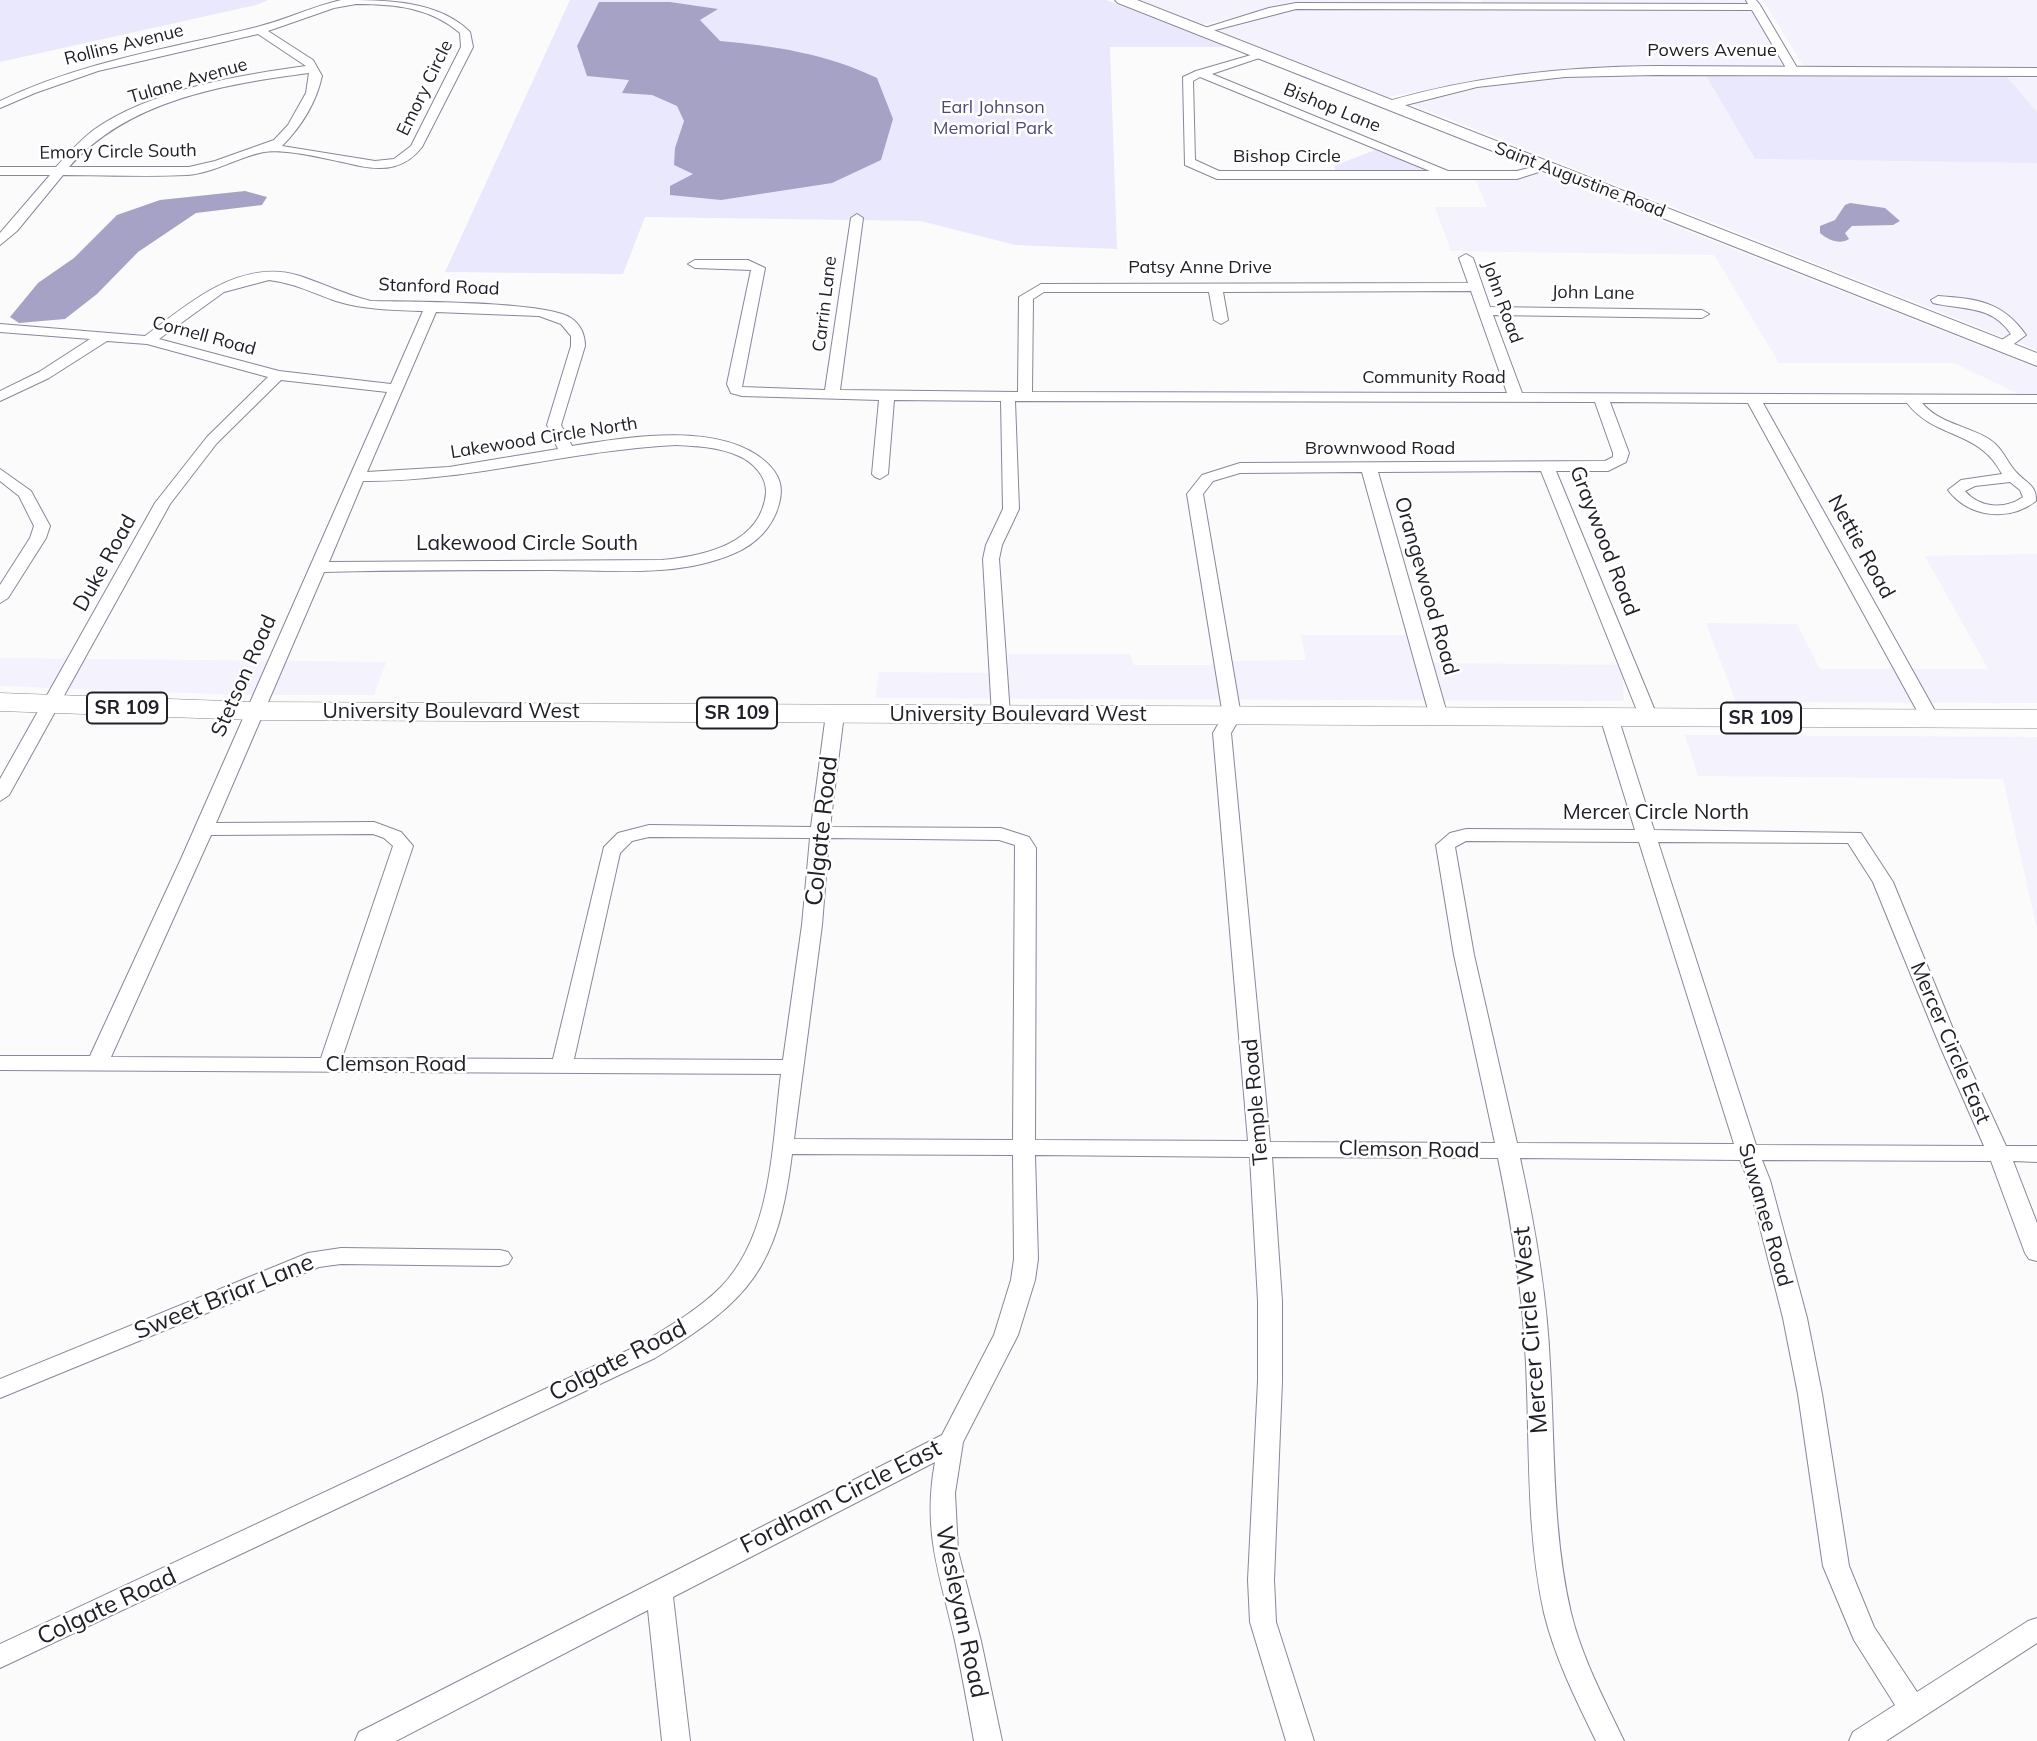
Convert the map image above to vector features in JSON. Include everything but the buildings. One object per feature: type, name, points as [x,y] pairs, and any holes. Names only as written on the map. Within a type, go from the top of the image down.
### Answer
[{"type":"main road","name":"Saint Augustine Road","points":[[1123,0],[2036,358]]},
{"type":"main road","name":"University Boulevard West","points":[[0,702],[254,711],[2037,719]]},
{"type":"street","name":"Emory Circle","points":[[260,30],[342,3],[356,1],[420,7],[441,15],[463,29],[467,47],[416,147],[410,156],[400,161]]},
{"type":"street","points":[[1200,31],[1273,9],[1296,6],[1753,4],[1793,71]]},
{"type":"street","points":[[260,30],[309,62],[316,76],[312,93],[288,133],[278,143],[267,148]]},
{"type":"street","name":"Rollins Avenue","points":[[0,105],[63,78],[112,63],[260,30]]},
{"type":"street","points":[[1200,73],[1262,55]]},
{"type":"street","name":"Tulane Avenue","points":[[0,241],[97,133],[137,112],[195,93],[312,69]]},
{"type":"street","name":"Powers Avenue","points":[[1390,105],[1452,88],[1525,76],[1610,71],[2037,72]]},
{"type":"street","name":"Bishop Circle","points":[[1200,73],[1189,76],[1186,81],[1189,162],[1217,175],[1517,175],[1548,167]]},
{"type":"street","name":"Bishop Lane","points":[[1200,73],[1450,176]]},
{"type":"street","name":"Emory Circle South","points":[[0,171],[189,171],[267,148],[329,155],[368,164],[400,161]]},
{"type":"street","name":"Carrin Lane","points":[[832,395],[857,218]]},
{"type":"street","name":"John Road","points":[[1466,258],[1516,398]]},
{"type":"street","name":"Community Road","points":[[695,264],[748,264],[758,268],[736,375],[736,390],[887,396],[2037,399]]},
{"type":"street","name":"Stanford Road","points":[[148,340],[213,293],[255,277],[295,279],[361,303],[431,308],[531,310],[561,318],[578,335],[578,346],[554,425],[567,452]]},
{"type":"street","name":"Patsy Anne Drive","points":[[1025,396],[1026,297],[1030,292],[1050,287],[1477,287]]},
{"type":"street","points":[[1215,287],[1221,320]]},
{"type":"street","points":[[1938,300],[1984,305],[2003,314],[2019,335],[2003,346]]},
{"type":"street","name":"Stetson Road","points":[[99,1063],[431,308]]},
{"type":"street","name":"John Lane","points":[[1484,311],[1702,314]]},
{"type":"street","name":"Cornell Road","points":[[0,328],[148,340],[278,375],[396,389]]},
{"type":"street","points":[[0,397],[44,376],[106,335]]},
{"type":"street","name":"Duke Road","points":[[0,795],[152,520],[174,486],[212,440],[278,375]]},
{"type":"street","points":[[880,474],[887,396]]},
{"type":"street","points":[[1001,715],[991,559],[993,545],[1012,509],[1008,396]]},
{"type":"street","name":"Graywood Road","points":[[1601,398],[1621,459],[1601,467],[1547,468],[1649,718]]},
{"type":"street","name":"Nettie Road","points":[[1753,398],[1930,718]]},
{"type":"street","points":[[1910,399],[1928,417],[1980,439],[2000,457],[2010,475]]},
{"type":"street","name":"Lakewood Circle North","points":[[358,475],[425,475],[489,467],[614,443],[693,442],[735,450],[768,470],[775,487],[765,523],[735,547]]},
{"type":"street","name":"Brownwood Road","points":[[1214,473],[1240,468],[1547,468]]},
{"type":"street","name":"Orangewood Road","points":[[1369,468],[1439,717]]},
{"type":"street","name":"Temple Road","points":[[1214,473],[1198,485],[1195,494],[1232,716],[1222,733],[1260,1148],[1270,1301],[1270,1381],[1261,1580],[1263,1622],[1300,1741]]},
{"type":"street","points":[[0,474],[26,494],[42,526],[38,538],[0,598]]},
{"type":"street","name":"Lakewood Circle South","points":[[317,567],[422,564],[659,565],[694,561],[735,547]]},
{"type":"street","name":"Colgate Road","points":[[0,1657],[646,1352],[678,1333],[731,1293],[750,1268],[765,1240],[775,1200],[805,981],[824,788],[835,714]]},
{"type":"street","name":"Suwanee Road","points":[[1609,717],[1759,1180],[1795,1318],[1810,1394],[1836,1566],[1863,1632],[1913,1709]]},
{"type":"street","points":[[202,829],[374,828],[390,832],[399,839],[402,846],[329,1065]]},
{"type":"street","points":[[562,1066],[611,851],[625,837],[649,831],[821,832],[1001,834],[1021,841]]},
{"type":"street","name":"Mercer Circle North","points":[[1457,837],[1854,837]]},
{"type":"street","name":"Mercer Circle West","points":[[1457,837],[1445,845],[1450,877],[1532,1285],[1546,1528],[1552,1585],[1574,1664],[1610,1741]]},
{"type":"street","name":"Mercer Circle East","points":[[1854,837],[1883,882],[1950,1046],[1999,1154],[2037,1253]]},
{"type":"street","name":"Fordham Circle East","points":[[369,1741],[951,1442],[1006,1335],[1023,1280],[1026,1245],[1024,1149],[1027,848],[1021,841]]},
{"type":"street","name":"Clemson Road","points":[[0,1063],[792,1067]]},
{"type":"street","name":"Clemson Road","points":[[781,1146],[2037,1154]]},
{"type":"street","name":"Sweet Briar Lane","points":[[0,1389],[316,1259],[341,1256],[500,1258]]},
{"type":"street","name":"Wesleyan Road","points":[[951,1442],[942,1503],[944,1551],[968,1641],[988,1741]]},
{"type":"street","points":[[659,1590],[676,1741]]},
{"type":"street","points":[[1863,1741],[2037,1629]]},
{"type":"shaded area","points":[[1140,0],[1460,0],[1462,4],[1290,4],[1202,25]]},
{"type":"shaded area","points":[[1481,0],[1746,0],[1748,3],[1742,6],[1483,5]]},
{"type":"shaded area","points":[[1763,0],[2037,0],[2037,70],[1815,68],[1803,65]]},
{"type":"shaded area","points":[[599,2],[670,2],[718,9],[700,20],[720,41],[800,52],[877,78],[893,119],[881,160],[832,183],[721,200],[670,195],[670,186],[693,174],[674,165],[675,148],[684,121],[677,106],[652,95],[622,93],[629,80],[587,76],[577,46]]},
{"type":"shaded area","points":[[1290,8],[1748,9],[1754,11],[1783,67],[1544,72],[1485,79],[1388,97],[1216,30]]},
{"type":"shaded area","points":[[1706,76],[1755,159],[2037,163],[2037,350],[1411,104],[1443,94],[1528,80]]},
{"type":"shaded area","points":[[2007,77],[2037,78],[2037,112]]},
{"type":"shaded area","points":[[1526,168],[2037,368],[2037,395],[2023,396],[1954,363],[1779,363],[1714,255],[1451,251],[1435,207],[1487,207],[1473,174]]},
{"type":"shaded area","points":[[245,191],[267,197],[262,205],[196,213],[138,252],[97,294],[65,319],[19,323],[10,317],[38,283],[74,258],[117,215],[160,200]]},
{"type":"shaded area","points":[[1850,203],[1885,208],[1900,221],[1893,225],[1852,226],[1845,233],[1849,239],[1842,242],[1830,240],[1820,233],[1820,226],[1835,220],[1845,205]]},
{"type":"shaded area","points":[[2037,554],[2037,703],[1736,702],[1706,623],[1797,624],[1820,669],[1988,669],[1925,556]]},
{"type":"shaded area","points":[[1301,635],[1426,635],[1433,663],[1622,665],[1624,701],[876,698],[879,672],[1008,673],[1009,654],[1130,654],[1134,665],[1208,665],[1235,661],[1306,660]]},
{"type":"shaded area","points":[[0,658],[386,662],[374,695],[243,695],[0,686]]},
{"type":"shaded area","points":[[1685,735],[2037,737],[2037,929],[2003,779],[1698,776]]},
{"type":"green space","points":[[0,0],[268,0],[256,5],[0,62]]},
{"type":"green space","name":"Earl Johnson Memorial Park","points":[[570,0],[1106,0],[1226,47],[1110,47],[1117,249],[1015,245],[921,221],[645,217],[623,274],[445,272]]},
{"type":"green space","points":[[1706,76],[2007,77],[2037,112],[2037,163],[1755,159]]},
{"type":"green space","points":[[1375,150],[1433,172],[1336,172],[1334,166]]}]
